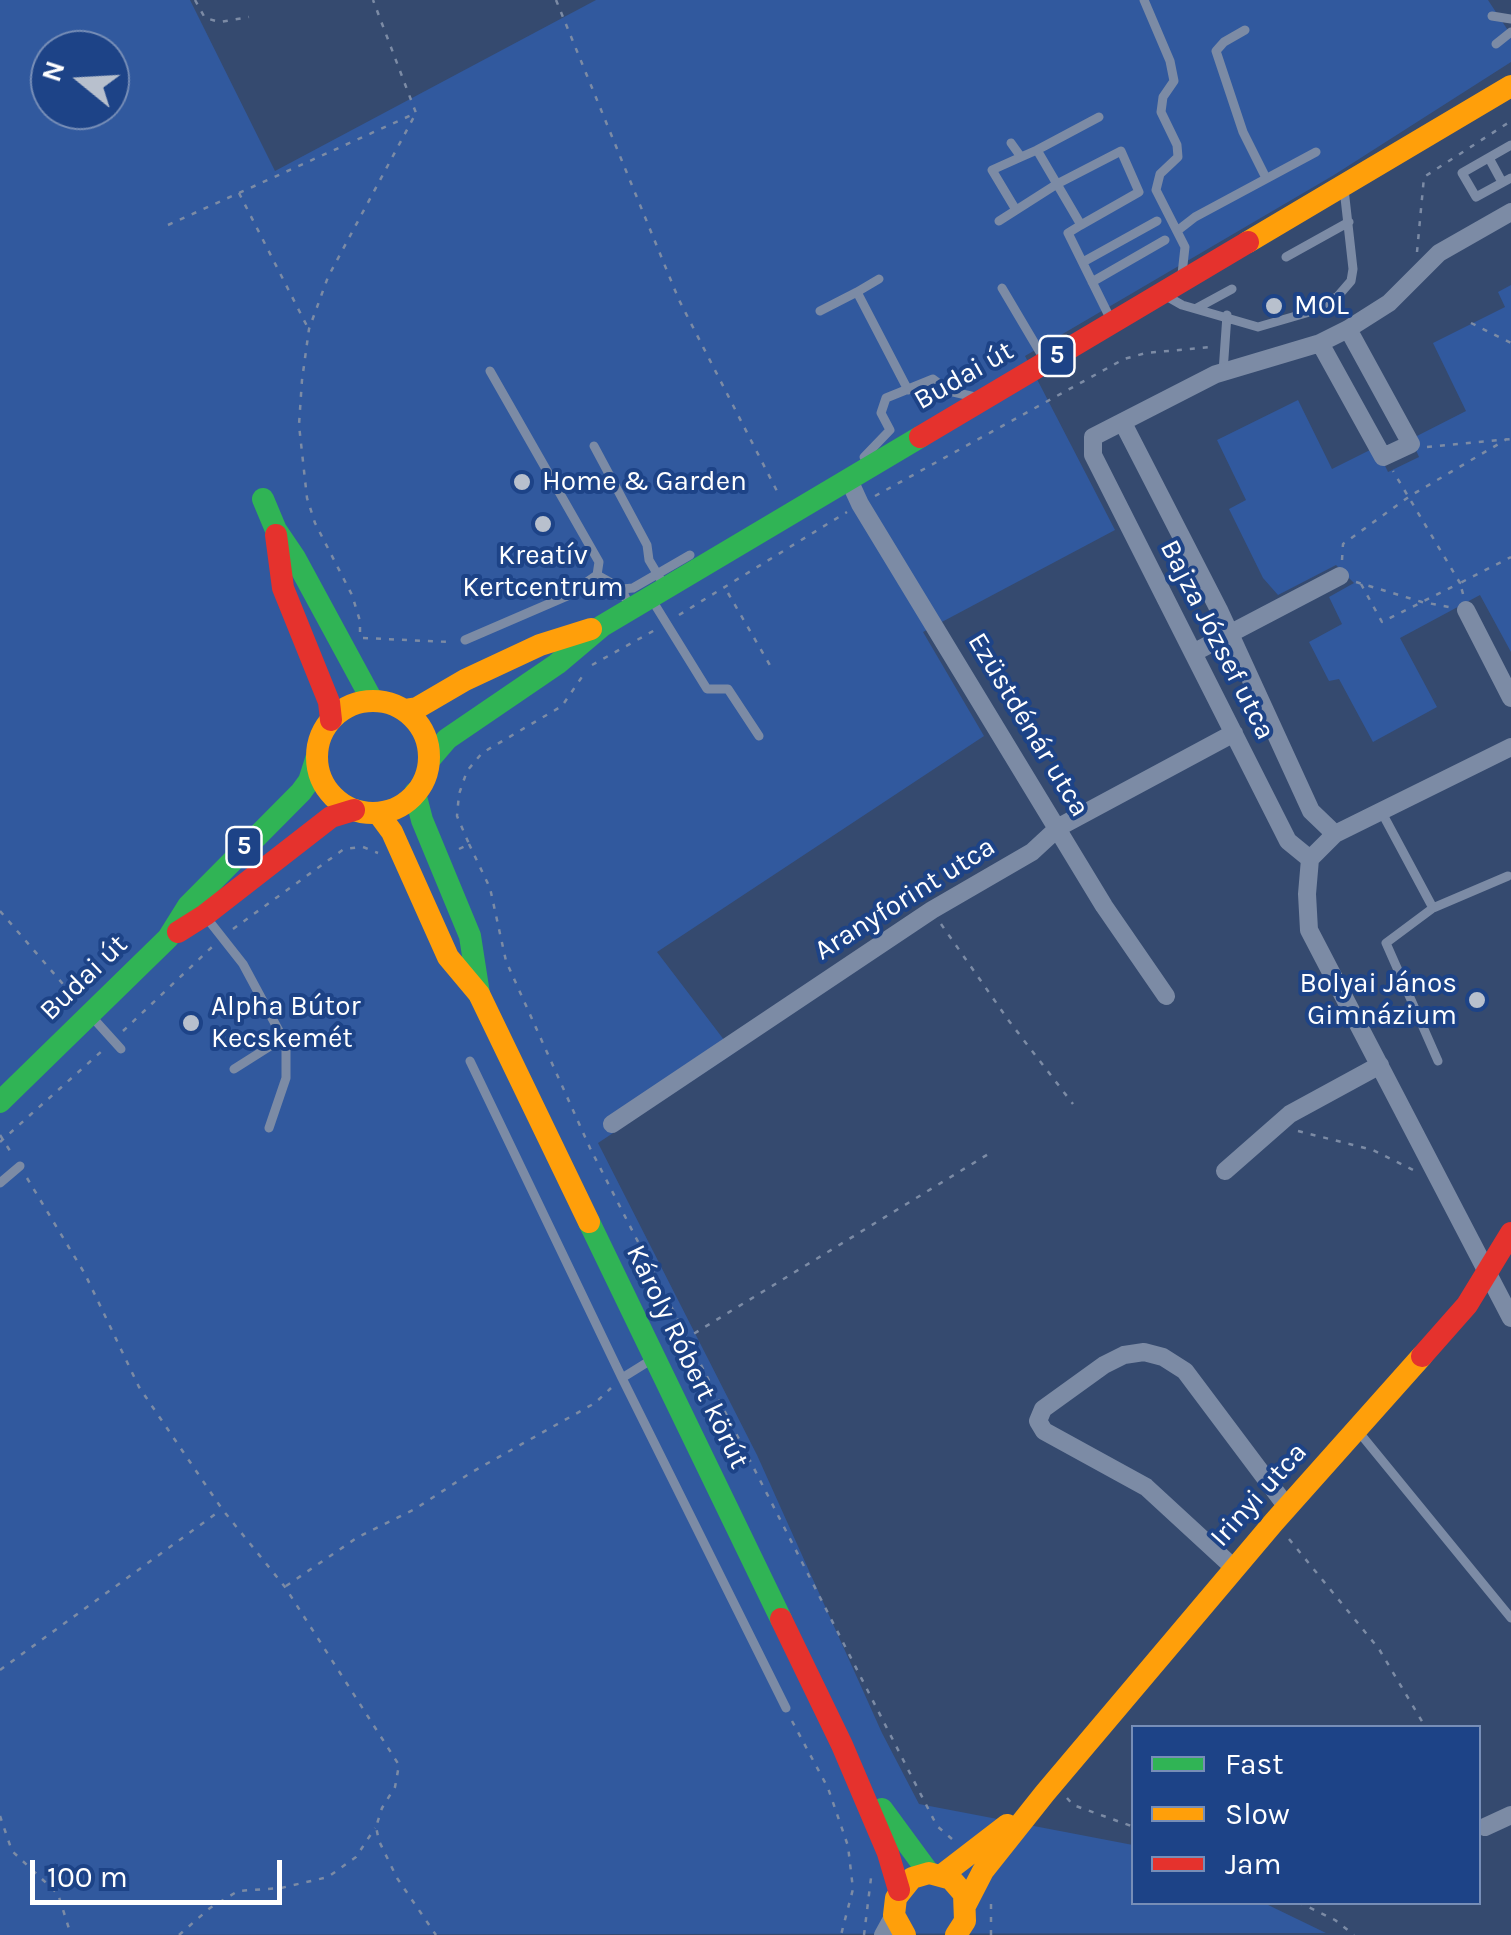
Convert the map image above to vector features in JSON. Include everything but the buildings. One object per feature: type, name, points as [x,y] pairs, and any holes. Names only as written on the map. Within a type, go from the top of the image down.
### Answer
[{"type":"street","name":"Budai út","points":[[429,760],[447,739],[557,664],[645,592],[789,515],[1511,86]]},
{"type":"street","points":[[1123,422],[1223,372],[1320,343],[1348,330],[1390,303],[1439,253],[1511,212]]},
{"type":"street","points":[[1320,343],[1383,457],[1411,444],[1348,330]]},
{"type":"street","name":"Bajza József utca","points":[[1310,859],[1288,841],[1092,455],[1093,437],[1123,422],[1230,634],[1311,811],[1334,834]]},
{"type":"street","name":"Ezüstdénár utca","points":[[842,484],[860,504],[1104,906],[1166,996]]},
{"type":"street","points":[[264,499],[276,530],[283,588],[329,702],[331,720]]},
{"type":"street","points":[[276,530],[296,558],[372,700]]},
{"type":"street","points":[[1194,652],[1340,576]]},
{"type":"street","points":[[1466,610],[1511,698]]},
{"type":"street","name":"Budai út","points":[[404,710],[417,708],[465,680],[540,645],[602,626]]},
{"type":"street","points":[[331,720],[350,706],[372,700],[404,710],[423,732],[429,760]]},
{"type":"street","name":"5","points":[[317,756],[331,720]]},
{"type":"street","name":"Aranyforint utca","points":[[612,1124],[932,910],[1032,852],[1059,827],[1234,733]]},
{"type":"street","points":[[1511,748],[1334,834],[1310,859],[1307,894],[1309,930],[1511,1318]]},
{"type":"street","name":"Budai út","points":[[168,938],[188,906],[301,792],[317,756]]},
{"type":"street","points":[[317,756],[327,789],[344,805],[366,811]]},
{"type":"street","name":"5","points":[[366,811],[392,810],[416,793],[429,760]]},
{"type":"street","name":"Károly Róbert körút","points":[[416,793],[422,820],[470,936],[479,994]]},
{"type":"street","name":"Budai út","points":[[0,1102],[168,938],[205,915],[331,817],[366,811]]},
{"type":"street","name":"Károly Róbert körút","points":[[366,811],[396,842],[448,957],[479,994],[842,1745],[880,1831],[899,1890]]},
{"type":"street","points":[[1225,1172],[1290,1114],[1380,1064]]},
{"type":"street","name":"Irinyi utca","points":[[959,1933],[966,1904],[983,1871],[1234,1568],[1459,1316],[1511,1233]]},
{"type":"street","points":[[1234,1568],[1146,1487],[1044,1432],[1038,1421],[1042,1409],[1104,1365],[1124,1356],[1144,1352],[1163,1357],[1186,1371],[1281,1515]]},
{"type":"street","name":"Károly Róbert körút","points":[[842,1745],[875,1799],[935,1874],[958,1886],[966,1904]]},
{"type":"street","name":"Irinyi utca","points":[[899,1890],[912,1878],[935,1874],[969,1854],[1049,1788]]},
{"type":"street","points":[[1485,1827],[1511,1816]]},
{"type":"street","points":[[894,1928],[899,1890]]},
{"type":"lane","points":[[1144,0],[1170,61],[1174,81],[1163,97],[1160,112],[1178,157],[1160,174],[1156,190],[1185,247],[1215,262]]},
{"type":"lane","points":[[1492,16],[1511,19]]},
{"type":"lane","points":[[1245,30],[1216,51],[1243,132],[1266,178]]},
{"type":"lane","points":[[1496,44],[1511,32]]},
{"type":"lane","points":[[1016,210],[992,170],[1099,117]]},
{"type":"lane","points":[[1012,142],[1021,157]]},
{"type":"lane","points":[[1489,158],[1507,180],[1476,198],[1462,173],[1511,145]]},
{"type":"lane","points":[[1037,150],[1081,225]]},
{"type":"lane","points":[[999,221],[1057,184],[1121,151],[1139,192],[1068,233],[1113,323]]},
{"type":"lane","points":[[1177,231],[1194,217],[1316,152]]},
{"type":"lane","points":[[1185,247],[1171,287],[1197,308],[1258,327],[1313,311],[1338,296],[1351,281],[1344,185]]},
{"type":"lane","points":[[1083,262],[1157,221]]},
{"type":"lane","points":[[1286,256],[1349,222]]},
{"type":"lane","points":[[1092,282],[1165,240]]},
{"type":"lane","points":[[820,312],[878,279]]},
{"type":"lane","points":[[1002,288],[1046,363]]},
{"type":"lane","points":[[1197,308],[1232,289]]},
{"type":"lane","points":[[857,292],[908,390]]},
{"type":"lane","points":[[1223,372],[1226,315]]},
{"type":"lane","points":[[465,640],[566,596],[596,576],[599,562],[490,371]]},
{"type":"lane","points":[[842,484],[890,430],[881,412],[886,398],[933,379],[950,391],[983,399]]},
{"type":"lane","points":[[594,446],[647,545],[645,592]]},
{"type":"lane","points":[[645,592],[690,555]]},
{"type":"lane","points":[[596,576],[645,592],[707,689],[728,689],[759,736]]},
{"type":"lane","points":[[1381,811],[1433,908]]},
{"type":"lane","points":[[1438,1061],[1386,943],[1433,908],[1508,876]]},
{"type":"lane","points":[[205,915],[243,964],[283,1038],[286,1078],[269,1128]]},
{"type":"lane","points":[[89,1014],[121,1049]]},
{"type":"lane","points":[[234,1069],[283,1038]]},
{"type":"lane","points":[[470,1061],[786,1708]]},
{"type":"lane","points":[[0,1182],[20,1166]]},
{"type":"lane","points":[[622,1378],[654,1358]]},
{"type":"lane","points":[[1358,1431],[1511,1618]]},
{"type":"path","points":[[196,0],[204,18],[220,22],[250,18]]},
{"type":"path","points":[[373,0],[416,113],[328,277],[309,329],[299,426],[305,486],[315,523],[352,595],[360,620],[360,638],[465,640]]},
{"type":"path","points":[[556,0],[678,300],[789,515]]},
{"type":"path","points":[[168,225],[416,113]]},
{"type":"path","points":[[1416,259],[1424,177],[1511,120]]},
{"type":"path","points":[[239,193],[309,329]]},
{"type":"path","points":[[1472,323],[1511,342]]},
{"type":"path","points":[[482,753],[562,706],[588,667],[666,624],[860,504],[1124,359],[1146,353],[1223,346]]},
{"type":"path","points":[[1411,444],[1509,439]]},
{"type":"path","points":[[1466,610],[1422,602],[1340,576],[1343,544],[1410,496],[1509,439]]},
{"type":"path","points":[[1383,457],[1460,583]]},
{"type":"path","points":[[1360,583],[1382,622],[1511,556]]},
{"type":"path","points":[[728,594],[771,667]]},
{"type":"path","points":[[469,844],[493,899],[506,961],[590,1148],[937,1826],[969,1854]]},
{"type":"path","points":[[179,1935],[210,1908],[238,1892],[281,1888],[328,1876],[356,1857],[395,1787],[399,1765],[285,1587],[222,1509],[139,1387],[85,1274],[1,1139],[222,937],[344,848],[363,847],[379,853],[385,864]]},
{"type":"path","points":[[932,910],[1073,1104]]},
{"type":"path","points":[[0,911],[89,1014]]},
{"type":"path","points":[[1278,1124],[1374,1150],[1443,1184]]},
{"type":"path","points":[[654,1358],[990,1153]]},
{"type":"path","points":[[285,1587],[358,1538],[595,1403],[622,1378]]},
{"type":"path","points":[[0,1670],[222,1509]]},
{"type":"path","points":[[1281,1515],[1380,1649],[1424,1725]]},
{"type":"path","points":[[786,1708],[828,1788],[848,1846],[853,1889],[841,1935]]},
{"type":"path","points":[[1049,1788],[1073,1805],[1131,1826]]},
{"type":"path","points":[[0,1816],[12,1851],[58,1894],[71,1935]]},
{"type":"path","points":[[376,1827],[397,1878],[436,1935]]},
{"type":"path","points":[[991,1935],[992,1900]]},
{"type":"path","points":[[1304,1905],[1336,1920],[1354,1935]]},
{"type":"shaded area","points":[[0,0],[190,0],[275,171],[596,0],[1488,0],[1511,35],[1511,62],[1334,175],[1025,356],[1115,530],[923,632],[984,736],[657,952],[734,1053],[598,1143],[757,1455],[882,1733],[919,1804],[1131,1845],[1131,1905],[1268,1905],[1326,1933],[0,1935]]},
{"type":"shaded area","points":[[1511,285],[1511,652],[1480,595],[1400,638],[1437,707],[1373,742],[1339,679],[1329,681],[1309,642],[1342,624],[1329,597],[1354,583],[1336,565],[1278,595],[1263,578],[1229,509],[1246,500],[1217,440],[1298,400],[1332,469],[1376,447],[1388,472],[1419,457],[1411,439],[1466,411],[1433,343],[1505,307],[1498,292]]},
{"type":"traffic: fast","points":[[429,760],[447,739],[557,664],[602,626],[920,437]]},
{"type":"traffic: fast","points":[[263,499],[276,530],[372,700]]},
{"type":"traffic: fast","points":[[0,1102],[168,938],[188,906],[301,792],[317,756]]},
{"type":"traffic: fast","points":[[415,793],[422,820],[470,936],[479,994]]},
{"type":"traffic: fast","points":[[589,1222],[781,1619]]},
{"type":"traffic: fast","points":[[882,1809],[929,1873]]},
{"type":"traffic: slow","points":[[1248,242],[1511,86]]},
{"type":"traffic: slow","points":[[404,710],[417,708],[465,680],[540,645],[591,629]]},
{"type":"traffic: slow","points":[[373,701],[394,705],[413,717],[425,736],[429,757],[425,778],[413,797],[394,809],[373,813],[352,809],[333,797],[321,778],[317,757],[321,736],[333,717],[352,705],[373,701]]},
{"type":"traffic: slow","points":[[378,813],[392,832],[448,957],[479,994],[589,1222]]},
{"type":"traffic: slow","points":[[966,1904],[983,1871],[1045,1793],[1274,1522],[1422,1356]]},
{"type":"traffic: slow","points":[[942,1875],[1007,1825]]},
{"type":"traffic: slow","points":[[905,1935],[894,1915],[896,1898],[912,1878],[929,1873],[951,1879],[964,1894],[965,1921],[956,1935]]},
{"type":"traffic: jam","points":[[920,437],[1248,242]]},
{"type":"traffic: jam","points":[[276,535],[283,588],[329,702],[331,720]]},
{"type":"traffic: jam","points":[[178,932],[331,817],[354,810]]},
{"type":"traffic: jam","points":[[1422,1356],[1467,1305],[1511,1233]]},
{"type":"traffic: jam","points":[[781,1619],[842,1745],[888,1853],[899,1890]]},
{"type":"place","name":"MOL","points":[[1274,306]]},
{"type":"place","name":"Home & Garden","points":[[522,482]]},
{"type":"place","name":"Kreatív Kertcentrum","points":[[543,524]]},
{"type":"place","name":"Bolyai János Gimnázium","points":[[1477,1000]]},
{"type":"place","name":"Alpha Bútor Kecskemét","points":[[191,1023]]}]
